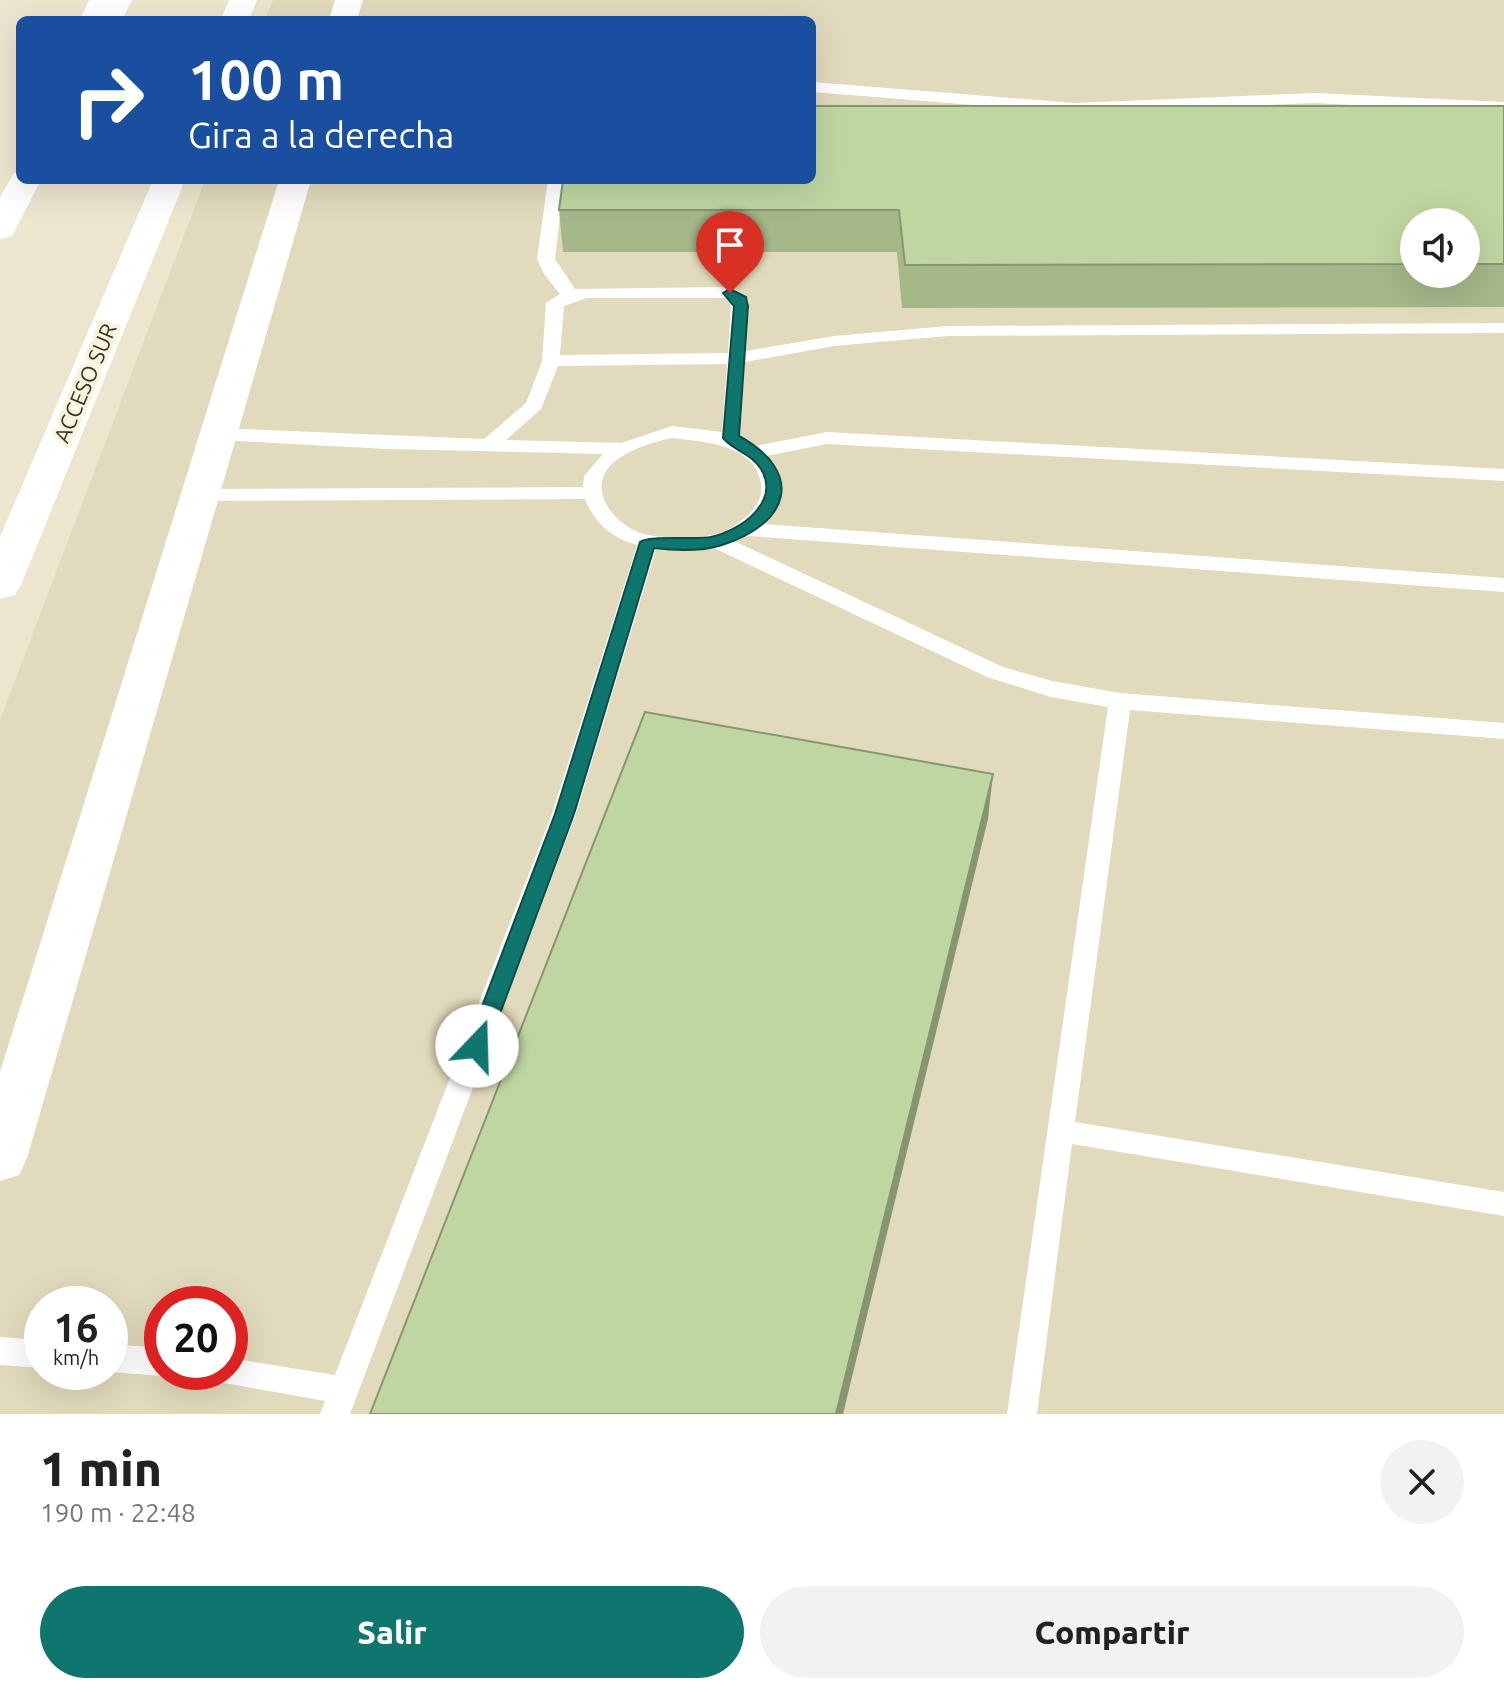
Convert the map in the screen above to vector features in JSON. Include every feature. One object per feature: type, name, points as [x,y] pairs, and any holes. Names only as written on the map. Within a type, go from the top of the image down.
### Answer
[{"type":"main road","points":[[0,229],[23,184]]},
{"type":"main road","name":"ACCESO SUR","points":[[0,585],[167,184]]},
{"type":"main road","points":[[0,1158],[294,184]]},
{"type":"lane","points":[[816,87],[1075,108],[1314,98],[1504,107]]},
{"type":"lane","points":[[555,184],[546,259],[553,274],[571,295]]},
{"type":"lane","points":[[488,446],[534,405],[551,361],[552,311],[555,303],[571,295],[730,293],[740,300],[731,438]]},
{"type":"lane","points":[[551,361],[736,358],[834,341],[948,331],[1504,328]]},
{"type":"lane","points":[[672,432],[702,432],[731,438],[755,452],[770,470],[775,491],[766,511],[746,529],[717,541],[683,546],[648,542],[619,531],[599,514],[591,493],[598,469],[619,448],[644,437],[672,432]]},
{"type":"lane","points":[[218,434],[488,446],[619,448]]},
{"type":"lane","points":[[755,452],[827,438],[1504,475]]},
{"type":"lane","points":[[200,495],[591,493]]},
{"type":"lane","points":[[746,529],[1504,585]]},
{"type":"lane","points":[[717,541],[995,672],[1051,689],[1120,701],[1504,731]]},
{"type":"lane","points":[[248,1377],[340,1402],[564,814],[648,542]]},
{"type":"lane","points":[[1022,1414],[1120,701]]},
{"type":"lane","points":[[1061,1131],[1504,1204]]},
{"type":"lane","points":[[0,1351],[24,1353]]},
{"type":"shaded area","points":[[273,0],[1504,0],[1504,1414],[0,1414],[0,720],[203,184],[816,184],[816,16],[267,16]]},
{"type":"building","points":[[816,106],[1504,106],[1504,264],[1480,264],[1480,208],[1400,208],[1400,264],[905,265],[899,210],[559,210],[562,184],[816,184]]},
{"type":"building","points":[[645,712],[993,774],[836,1414],[370,1414]]},
{"type":"route","points":[[477,1046],[564,814],[648,542],[683,546],[717,541],[746,529],[766,511],[775,491],[770,470],[755,452],[731,438],[741,306],[740,300],[730,293]]}]
